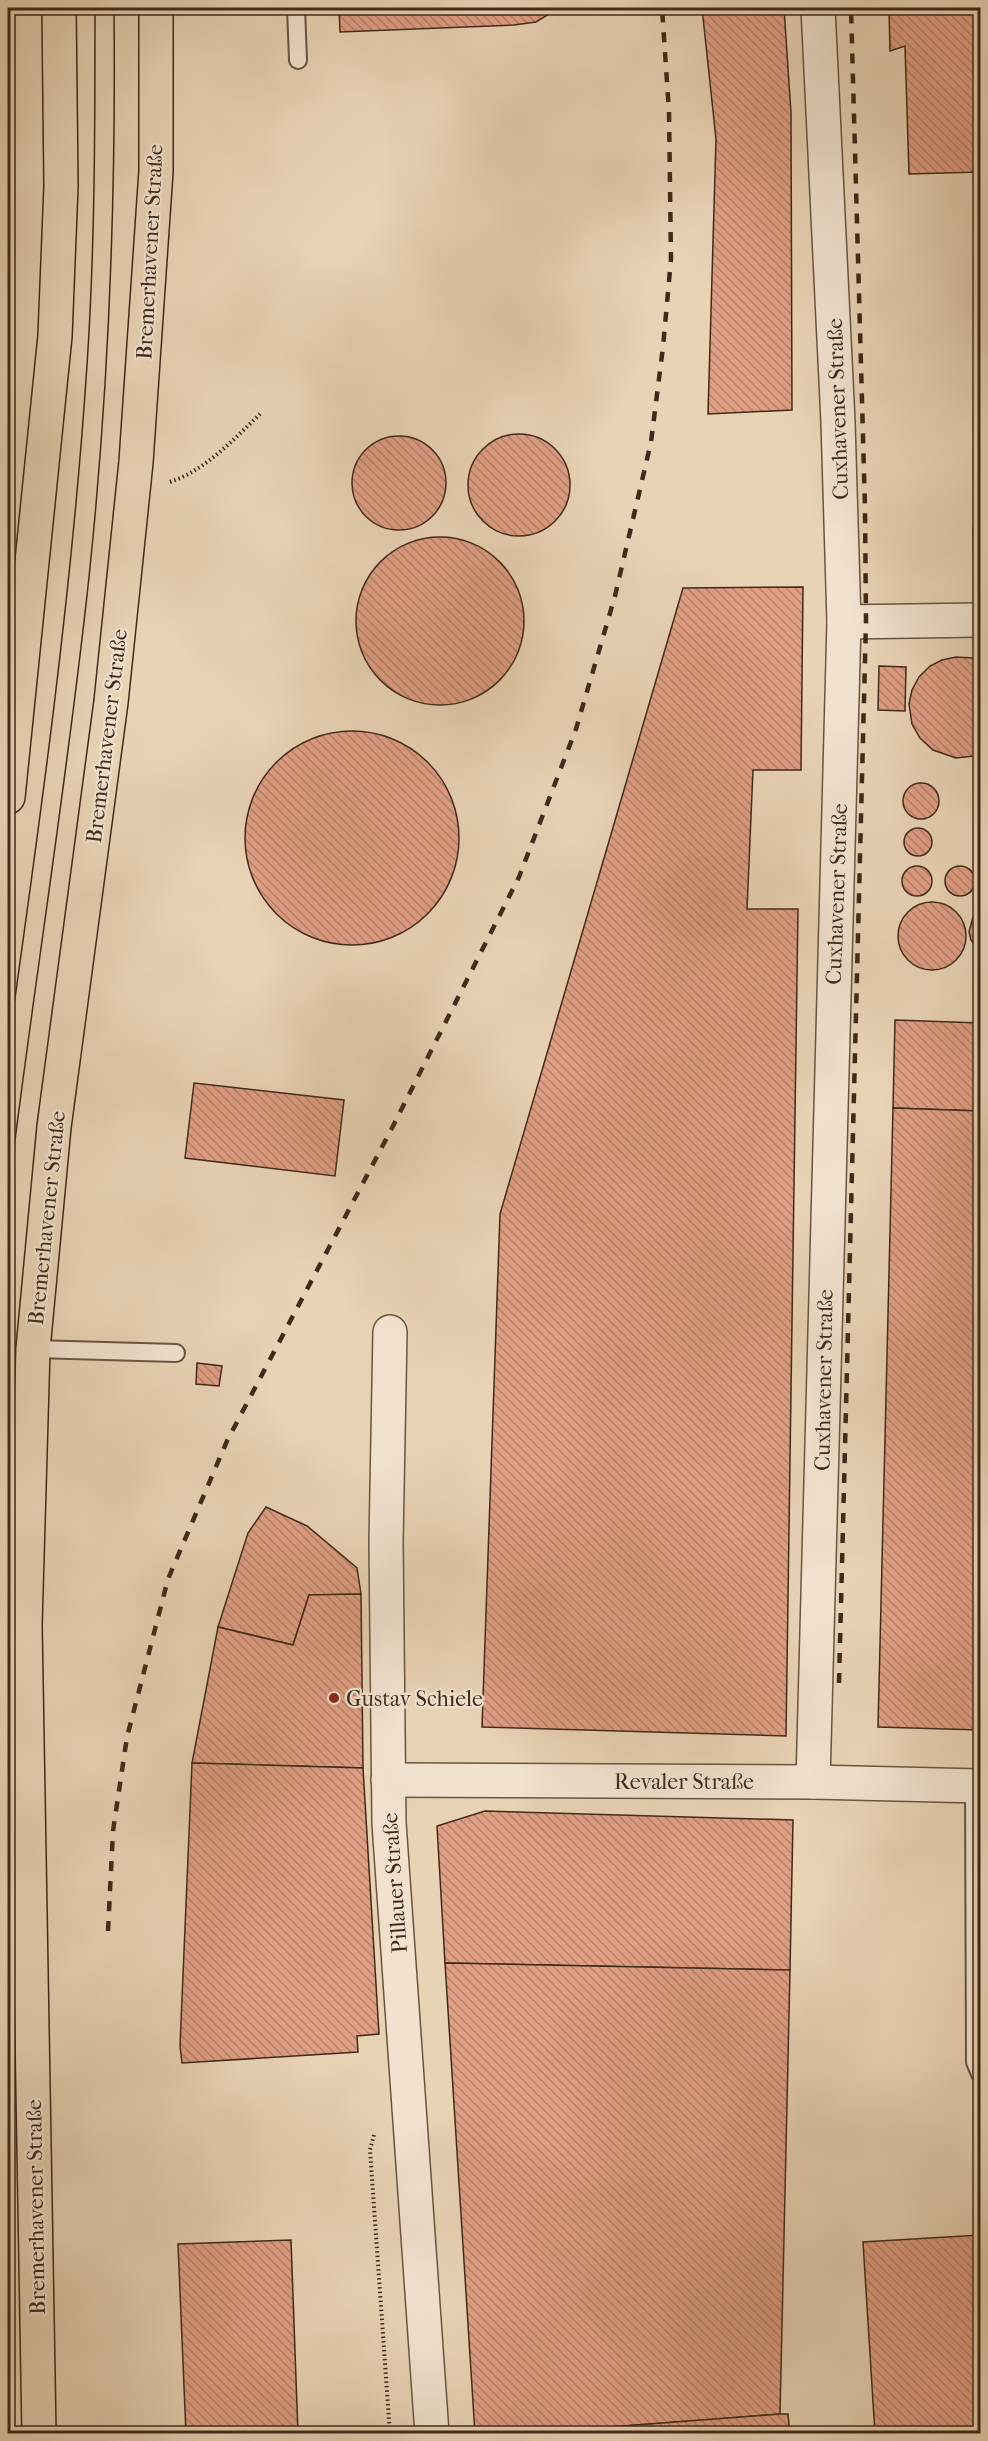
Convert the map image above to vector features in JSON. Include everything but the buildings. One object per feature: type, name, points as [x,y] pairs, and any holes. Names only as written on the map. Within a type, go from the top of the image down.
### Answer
[{"type":"main road","points":[[8,797],[55,336],[61,186],[59,8]]},
{"type":"main road","name":"Bremerhavener Straße","points":[[39,2433],[25,1624],[33,1349],[54,1128],[111,702],[136,462],[156,171],[156,8]]},
{"type":"street","name":"Cuxhavener Straße","points":[[813,1782],[844,622],[838,422],[819,8]]},
{"type":"street","points":[[844,622],[981,620]]},
{"type":"street","name":"Pillauer Straße","points":[[390,1332],[386,1542],[388,1780],[432,2433]]},
{"type":"street","name":"Revaler Straße","points":[[388,1780],[813,1782],[977,1786]]},
{"type":"lane","points":[[296,8],[298,60]]},
{"type":"lane","points":[[33,1349],[176,1353]]},
{"type":"lane","points":[[977,1786],[975,2062],[981,2074]]},
{"type":"path","points":[[161,486],[188,476],[229,445],[261,412]]},
{"type":"path","points":[[390,2433],[370,2150],[376,2125],[410,2096]]},
{"type":"green space","points":[[8,8],[12,8],[14,44],[8,276]]},
{"type":"tram line","points":[[8,1048],[54,707],[81,451],[92,276],[95,8]]},
{"type":"tram line","points":[[8,1196],[71,732],[96,506],[110,292],[114,150],[114,8]]},
{"type":"railway","points":[[108,1931],[113,1831],[127,1737],[168,1579],[227,1441],[392,1128],[519,877],[576,729],[615,596],[651,442],[671,259],[669,112],[662,8]]},
{"type":"railway","points":[[839,1683],[866,621],[851,8]]},
{"type":"place","name":"Gustav Schiele","points":[[334,1698]]}]
